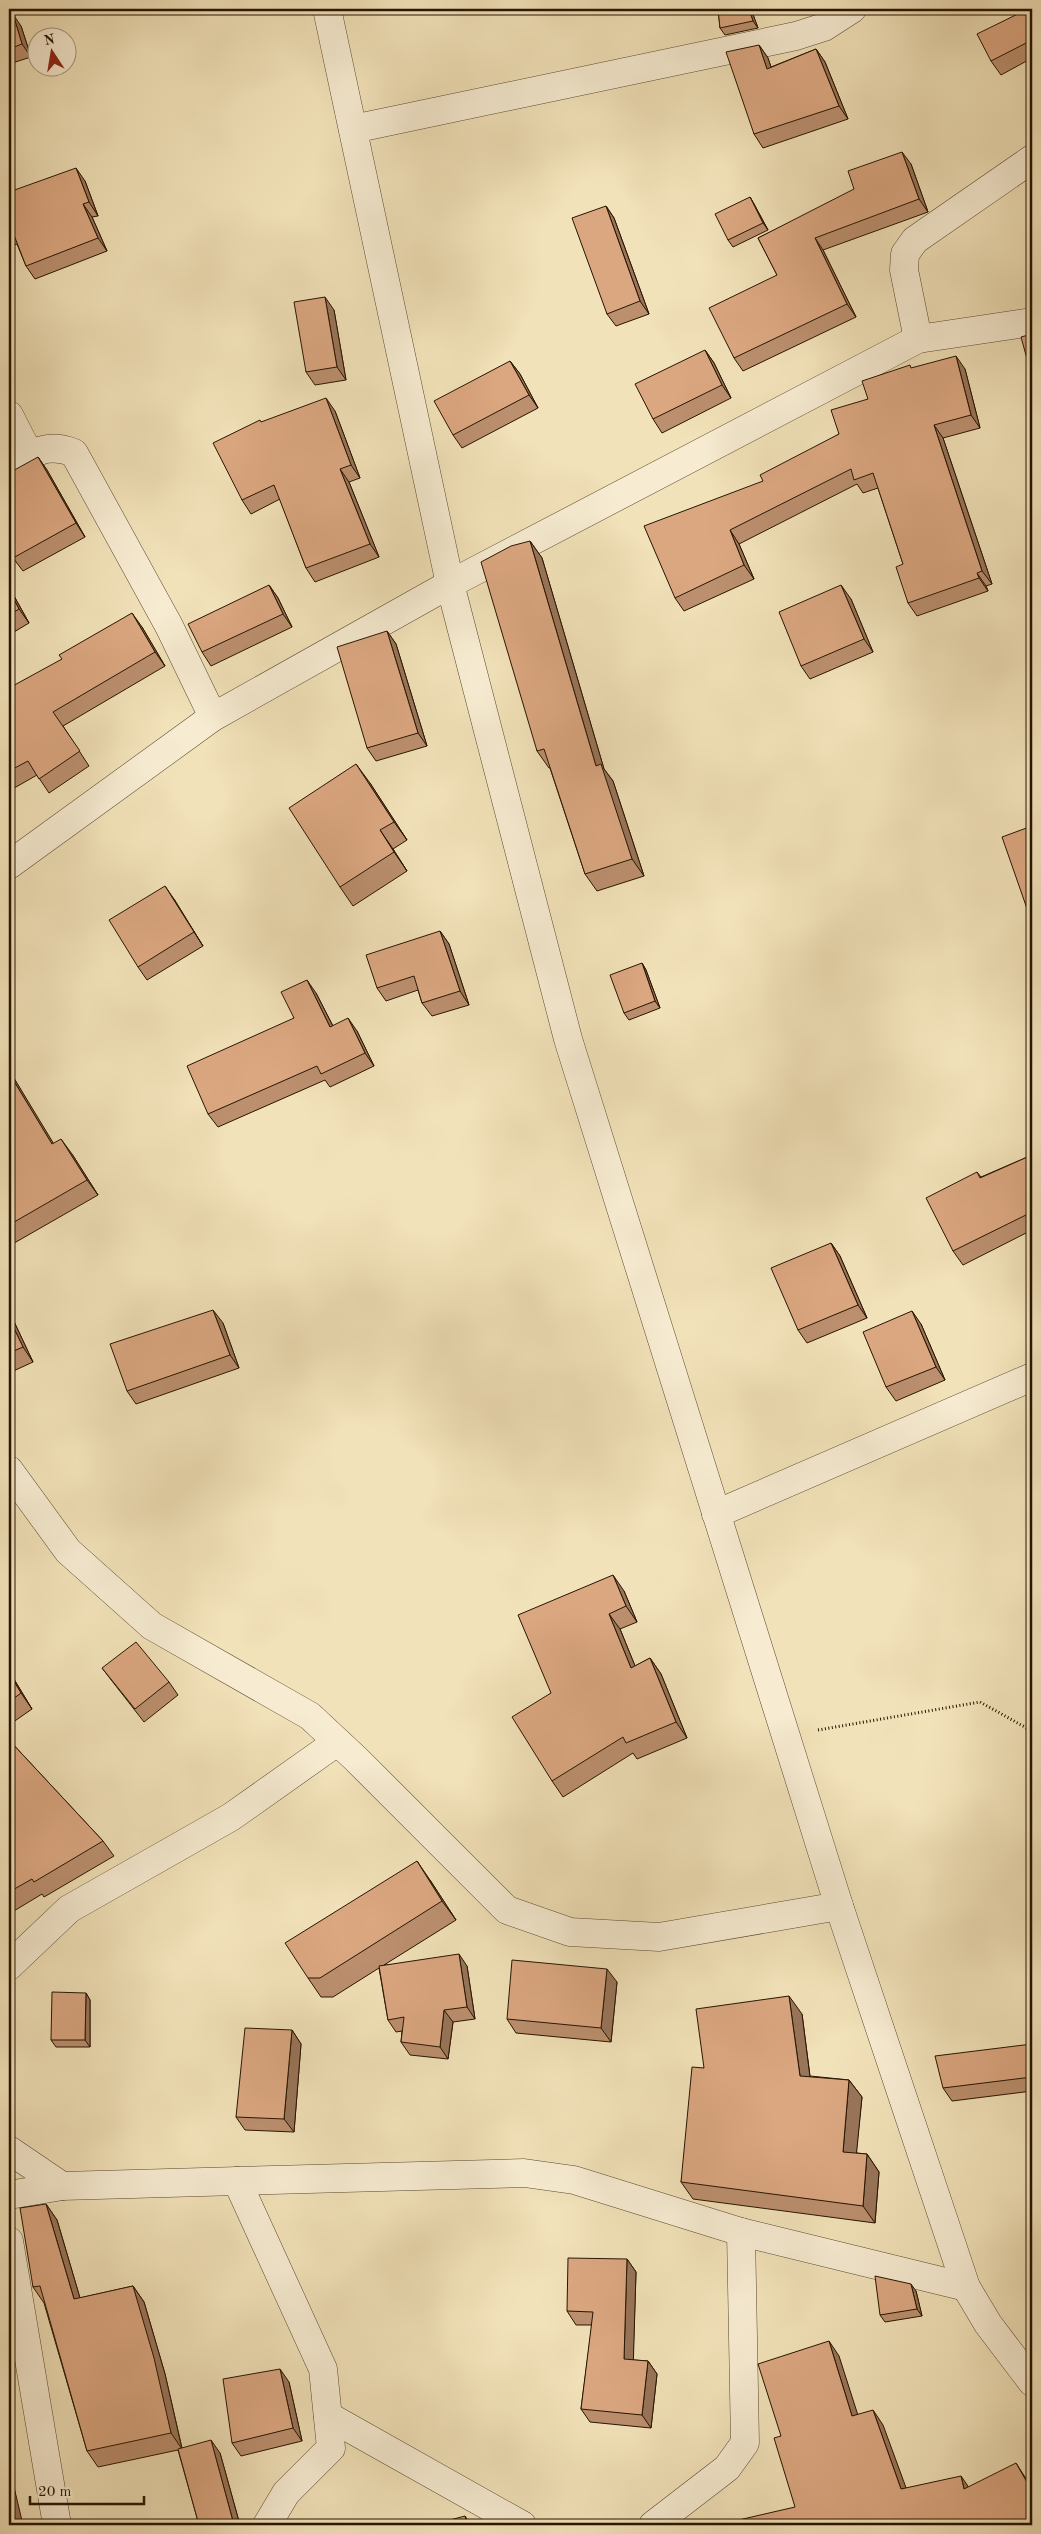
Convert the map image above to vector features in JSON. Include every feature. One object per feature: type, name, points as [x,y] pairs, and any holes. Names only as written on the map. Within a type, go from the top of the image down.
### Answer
[{"type":"street","points":[[327,9],[450,584],[568,1039],[839,1906],[966,2287],[988,2324],[1032,2382]]},
{"type":"street","points":[[352,129],[796,36],[824,27],[852,9]]},
{"type":"street","points":[[918,339],[904,270],[905,254],[915,240],[1032,159]]},
{"type":"street","points":[[9,865],[213,717],[450,584],[918,339],[1032,322]]},
{"type":"street","points":[[9,415],[19,461],[45,448],[61,448],[74,453],[169,626],[213,717]]},
{"type":"street","points":[[716,1514],[1032,1377]]},
{"type":"street","points":[[9,1470],[68,1551],[152,1626],[310,1716],[507,1910],[570,1932],[659,1937],[839,1906]]},
{"type":"street","points":[[9,1966],[69,1909],[231,1817],[337,1742]]},
{"type":"street","points":[[9,2150],[62,2186]]},
{"type":"street","points":[[9,2195],[62,2186],[524,2173],[574,2180],[741,2232],[966,2287]]},
{"type":"street","points":[[237,2182],[323,2369],[331,2448],[286,2493],[267,2525]]},
{"type":"street","points":[[653,2525],[727,2468],[745,2443],[741,2232]]},
{"type":"street","points":[[9,2241],[57,2525]]},
{"type":"street","points":[[328,2416],[522,2525]]},
{"type":"path","points":[[785,1735],[980,1702],[1032,1731]]},
{"type":"building","points":[[718,9],[749,9],[753,21],[720,28]]},
{"type":"building","points":[[1028,9],[1032,9],[1032,40],[991,61],[977,34]]},
{"type":"building","points":[[13,14],[22,44],[9,49],[9,15]]},
{"type":"building","points":[[759,45],[767,69],[816,49],[839,106],[754,134],[726,52]]},
{"type":"building","points":[[902,152],[919,199],[815,238],[847,304],[734,358],[709,308],[777,275],[758,238],[854,189],[848,171]]},
{"type":"building","points":[[76,168],[89,202],[83,204],[98,238],[26,266],[12,230],[9,231],[9,192]]},
{"type":"building","points":[[750,197],[763,223],[728,240],[715,214]]},
{"type":"building","points":[[606,206],[640,301],[607,314],[572,218]]},
{"type":"building","points":[[325,297],[337,367],[306,372],[294,302]]},
{"type":"building","points":[[1032,334],[1032,377],[1021,337]]},
{"type":"building","points":[[705,350],[722,385],[653,419],[635,384]]},
{"type":"building","points":[[956,356],[971,415],[934,425],[982,571],[977,573],[979,578],[908,603],[896,567],[903,564],[873,473],[854,480],[851,469],[730,530],[744,565],[675,598],[644,526],[763,481],[760,475],[839,434],[831,410],[868,399],[862,381],[910,365],[911,368]]},
{"type":"building","points":[[510,361],[529,395],[453,435],[434,401]]},
{"type":"building","points":[[326,398],[351,465],[340,469],[370,544],[306,568],[274,485],[242,500],[213,443],[260,420],[261,422]]},
{"type":"building","points":[[38,457],[76,523],[13,558],[9,550],[9,473]]},
{"type":"building","points":[[530,541],[596,766],[601,764],[632,859],[585,874],[544,749],[537,751],[481,562],[511,546]]},
{"type":"building","points":[[269,585],[283,614],[202,652],[188,624]]},
{"type":"building","points":[[841,585],[864,639],[801,666],[779,612]]},
{"type":"building","points":[[9,590],[19,609],[9,615]]},
{"type":"building","points":[[132,613],[155,652],[53,712],[80,751],[39,779],[28,761],[9,771],[9,688],[62,659],[59,655]]},
{"type":"building","points":[[387,631],[418,733],[367,748],[337,647]]},
{"type":"building","points":[[356,764],[394,822],[380,830],[394,852],[340,887],[289,808]]},
{"type":"building","points":[[1032,826],[1032,923],[1002,837]]},
{"type":"building","points":[[165,886],[194,932],[138,967],[109,920]]},
{"type":"building","points":[[440,931],[460,991],[422,1003],[414,976],[377,988],[366,955]]},
{"type":"building","points":[[642,963],[655,1001],[624,1013],[610,975]]},
{"type":"building","points":[[307,980],[330,1027],[348,1018],[365,1053],[321,1074],[317,1066],[208,1114],[187,1066],[294,1018],[281,992]]},
{"type":"building","points":[[9,1073],[52,1144],[61,1139],[87,1180],[9,1225]]},
{"type":"building","points":[[1032,1155],[1032,1212],[953,1251],[926,1198],[977,1172],[980,1178]]},
{"type":"building","points":[[831,1243],[858,1305],[798,1330],[771,1268]]},
{"type":"building","points":[[213,1310],[230,1355],[127,1391],[110,1344]]},
{"type":"building","points":[[912,1311],[936,1367],[886,1387],[863,1332]]},
{"type":"building","points":[[9,1318],[23,1347],[9,1353]]},
{"type":"building","points":[[613,1575],[626,1606],[609,1614],[631,1668],[650,1658],[676,1722],[626,1743],[623,1737],[552,1781],[512,1717],[551,1693],[518,1615]]},
{"type":"building","points":[[136,1642],[169,1682],[135,1709],[102,1668]]},
{"type":"building","points":[[9,1673],[21,1693],[9,1702]]},
{"type":"building","points":[[9,1740],[103,1841],[34,1882],[32,1879],[9,1892]]},
{"type":"building","points":[[417,1861],[442,1901],[320,1978],[308,1978],[285,1943]]},
{"type":"building","points":[[459,1954],[467,2007],[444,2010],[440,2047],[401,2042],[404,2017],[388,2020],[379,1966]]},
{"type":"building","points":[[512,1960],[607,1969],[601,2028],[507,2019]]},
{"type":"building","points":[[52,1992],[86,1993],[85,2040],[51,2040]]},
{"type":"building","points":[[789,1996],[800,2076],[849,2080],[843,2152],[867,2154],[863,2206],[681,2182],[692,2067],[704,2068],[696,2009]]},
{"type":"building","points":[[245,2028],[292,2030],[284,2119],[236,2117]]},
{"type":"building","points":[[1032,2044],[1032,2077],[943,2088],[935,2056]]},
{"type":"building","points":[[46,2204],[74,2299],[133,2286],[154,2358],[171,2433],[87,2451],[40,2286],[33,2287],[20,2208]]},
{"type":"building","points":[[568,2258],[627,2259],[624,2359],[648,2361],[642,2415],[581,2409],[593,2312],[567,2311]]},
{"type":"building","points":[[875,2276],[911,2284],[917,2309],[880,2315]]},
{"type":"building","points":[[829,2341],[852,2416],[873,2410],[901,2489],[961,2476],[964,2489],[1016,2463],[1032,2491],[1032,2525],[717,2525],[795,2507],[774,2438],[781,2436],[758,2364]]},
{"type":"building","points":[[280,2369],[293,2428],[232,2443],[223,2379]]},
{"type":"building","points":[[211,2440],[234,2525],[199,2525],[178,2449]]},
{"type":"building","points":[[9,2499],[15,2525],[9,2525]]},
{"type":"building","points":[[465,2516],[467,2525],[431,2525]]},
{"type":"building","points":[[318,2521],[319,2525],[299,2525]]}]
